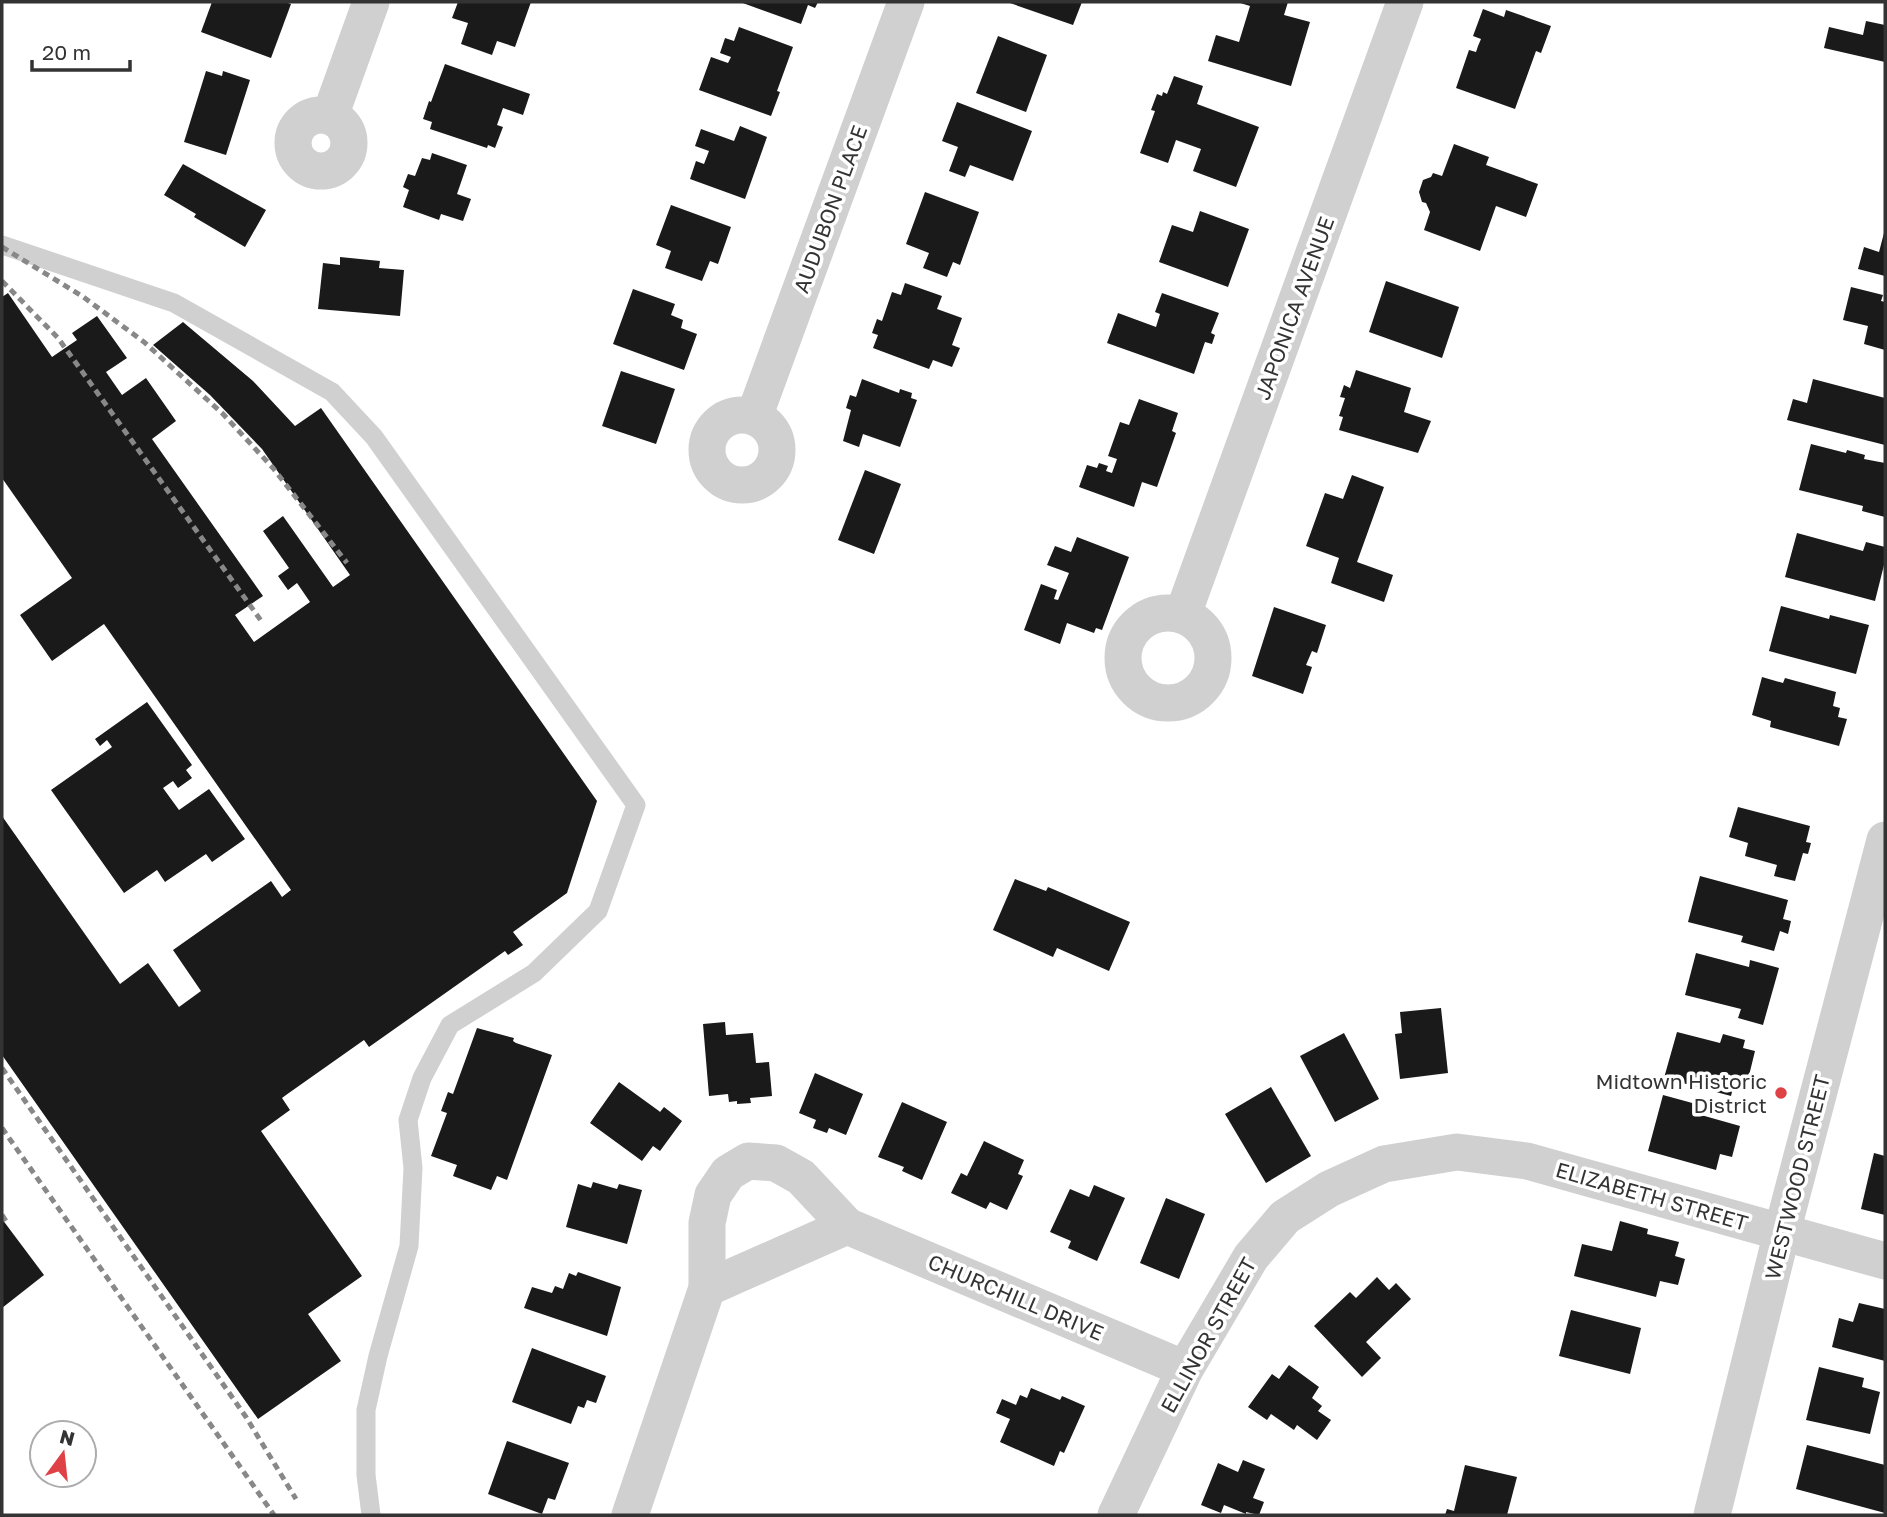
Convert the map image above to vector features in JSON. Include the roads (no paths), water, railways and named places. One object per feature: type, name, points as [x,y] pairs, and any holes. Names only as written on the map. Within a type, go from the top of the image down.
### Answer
[{"type":"street","points":[[330,116],[372,2]]},
{"type":"street","name":"AUDUBON PLACE","points":[[754,417],[906,2]]},
{"type":"street","name":"JAPONICA AVENUE","points":[[1183,614],[1405,2]]},
{"type":"street","name":"WESTWOOD STREET","points":[[1712,1515],[1782,1232],[1885,840]]},
{"type":"street","name":"ELIZABETH STREET","points":[[1457,1152],[1527,1161],[1885,1261]]},
{"type":"street","name":"ELLINOR STREET","points":[[1116,1515],[1185,1369],[1251,1256],[1285,1217],[1329,1189],[1384,1164],[1457,1152]]},
{"type":"street","name":"CHURCHILL DRIVE","points":[[630,1515],[707,1288],[707,1223],[713,1195],[728,1172],[748,1161],[776,1163],[801,1177],[847,1226],[1185,1369]]},
{"type":"street","points":[[707,1288],[847,1226]]},
{"type":"lane","points":[[2,245],[174,303],[332,392],[374,437],[636,805],[597,911],[534,972],[450,1025],[422,1077],[408,1120],[413,1168],[409,1247],[378,1356],[366,1410],[366,1475],[372,1515]]},
{"type":"railway","points":[[2,247],[82,296],[144,342],[223,414],[273,468],[347,563]]},
{"type":"railway","points":[[2,281],[58,338],[262,622]]},
{"type":"railway","points":[[2,1068],[246,1417],[296,1499]]},
{"type":"railway","points":[[2,1128],[274,1515]]},
{"type":"railway","points":[[2,1215],[6,1221]]},
{"type":"place","name":"Midtown Historic District","points":[[1781,1093]]}]
